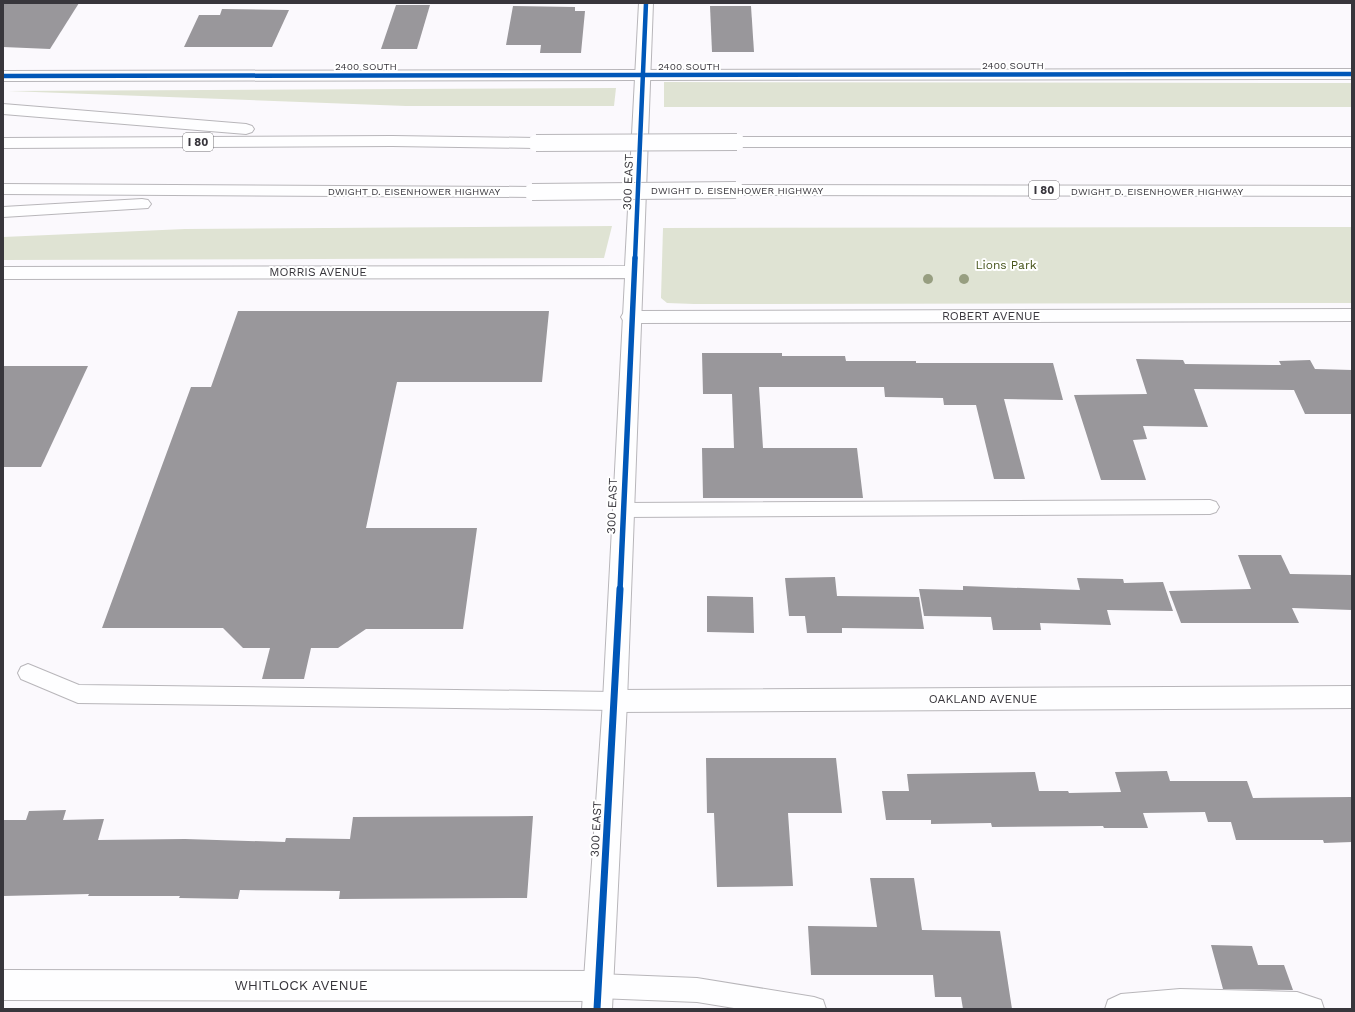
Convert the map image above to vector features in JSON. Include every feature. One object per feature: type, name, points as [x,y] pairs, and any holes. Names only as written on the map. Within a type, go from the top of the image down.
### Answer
[{"type":"main road","name":"300 EAST","points":[[598,997],[614,701],[633,272],[644,76],[646,3]]},
{"type":"main road","name":"2400 SOUTH","points":[[3,76],[1352,74]]},
{"type":"main road","points":[[3,109],[392,141]]},
{"type":"main road","name":"I 80","points":[[3,143],[392,141],[536,143],[1352,142]]},
{"type":"main road","name":"DWIGHT D. EISENHOWER HIGHWAY","points":[[3,189],[532,192],[736,190],[1352,191]]},
{"type":"main road","points":[[3,212],[365,191]]},
{"type":"main road","name":"MORRIS AVENUE","points":[[3,273],[633,272]]},
{"type":"main road","name":"ROBERT AVENUE","points":[[631,317],[1352,315]]},
{"type":"main road","name":"OAKLAND AVENUE","points":[[614,701],[1352,697]]},
{"type":"main road","name":"WHITLOCK AVENUE","points":[[3,985],[598,997]]},
{"type":"lane","points":[[623,510],[1210,507]]},
{"type":"lane","points":[[28,673],[78,694],[614,701]]},
{"type":"lane","points":[[598,997],[697,990],[814,1009]]},
{"type":"lane","points":[[1117,1009],[1121,1006],[1180,1001],[1297,1004],[1312,1009]]},
{"type":"green space","points":[[664,82],[1352,83],[1352,107],[664,107]]},
{"type":"green space","points":[[616,88],[614,106],[406,106],[8,91]]},
{"type":"green space","points":[[612,226],[604,258],[3,260],[3,237],[185,229]]},
{"type":"green space","name":"Lions Park","points":[[1352,227],[1352,303],[694,304],[667,303],[661,298],[663,228]]},
{"type":"building","points":[[3,3],[79,3],[50,49],[3,47]]},
{"type":"building","points":[[396,5],[430,5],[417,49],[381,49]]},
{"type":"building","points":[[513,6],[575,7],[575,11],[585,11],[581,53],[540,53],[541,45],[506,45]]},
{"type":"building","points":[[710,6],[751,6],[754,52],[712,52]]},
{"type":"building","points":[[222,9],[289,10],[272,47],[184,47],[199,15],[220,15]]},
{"type":"building","points":[[238,311],[549,311],[542,382],[397,382],[366,528],[477,528],[463,629],[366,629],[338,648],[311,648],[304,679],[262,679],[270,648],[243,648],[223,628],[102,628],[191,387],[211,387]]},
{"type":"building","points":[[702,353],[782,353],[782,356],[845,356],[846,361],[916,361],[916,363],[1053,363],[1063,400],[1004,399],[1025,479],[994,479],[976,405],[944,405],[943,398],[885,397],[884,387],[759,387],[763,448],[857,448],[863,498],[703,498],[702,448],[734,448],[732,394],[703,394]]},
{"type":"building","points":[[1136,359],[1183,360],[1185,364],[1281,365],[1279,361],[1310,360],[1315,369],[1352,370],[1352,414],[1305,414],[1294,390],[1194,389],[1208,427],[1143,426],[1147,439],[1133,440],[1146,480],[1101,480],[1074,395],[1147,394]]},
{"type":"building","points":[[3,366],[88,366],[41,467],[3,467]]},
{"type":"building","points":[[1238,555],[1281,555],[1290,574],[1352,575],[1352,610],[1292,608],[1299,623],[1181,623],[1169,591],[1251,589]]},
{"type":"building","points":[[835,577],[837,596],[919,597],[924,629],[842,628],[842,633],[807,633],[805,616],[789,616],[785,578]]},
{"type":"building","points":[[1077,578],[1123,579],[1124,583],[1163,582],[1173,611],[1107,610],[1111,625],[1040,623],[1041,630],[993,630],[991,617],[924,616],[919,589],[963,590],[963,586],[1080,590]]},
{"type":"building","points":[[707,596],[753,597],[754,633],[707,632]]},
{"type":"building","points":[[706,758],[836,758],[842,813],[788,813],[793,886],[717,887],[714,813],[707,813]]},
{"type":"building","points":[[1167,771],[1170,781],[1247,781],[1253,798],[1352,797],[1352,842],[1324,843],[1323,840],[1236,840],[1231,822],[1208,822],[1205,812],[1143,813],[1148,828],[1104,828],[1103,826],[992,827],[991,823],[931,824],[931,820],[886,820],[882,791],[909,791],[907,774],[1035,772],[1039,791],[1068,791],[1069,793],[1121,792],[1115,772]]},
{"type":"building","points":[[66,810],[63,820],[104,819],[98,840],[185,839],[285,842],[286,838],[350,839],[353,817],[533,816],[527,898],[339,899],[340,891],[240,890],[238,899],[179,898],[180,896],[88,896],[89,894],[3,896],[3,820],[26,820],[29,811]]},
{"type":"building","points":[[870,878],[914,878],[922,930],[1000,931],[1012,1009],[963,1009],[961,997],[935,997],[933,975],[811,975],[808,926],[877,927]]},
{"type":"building","points":[[1211,945],[1252,946],[1258,965],[1284,965],[1293,990],[1223,989]]},
{"type":"cycle path","points":[[597,1009],[615,701],[646,3]]},
{"type":"cycle path","points":[[3,76],[1352,74]]}]
